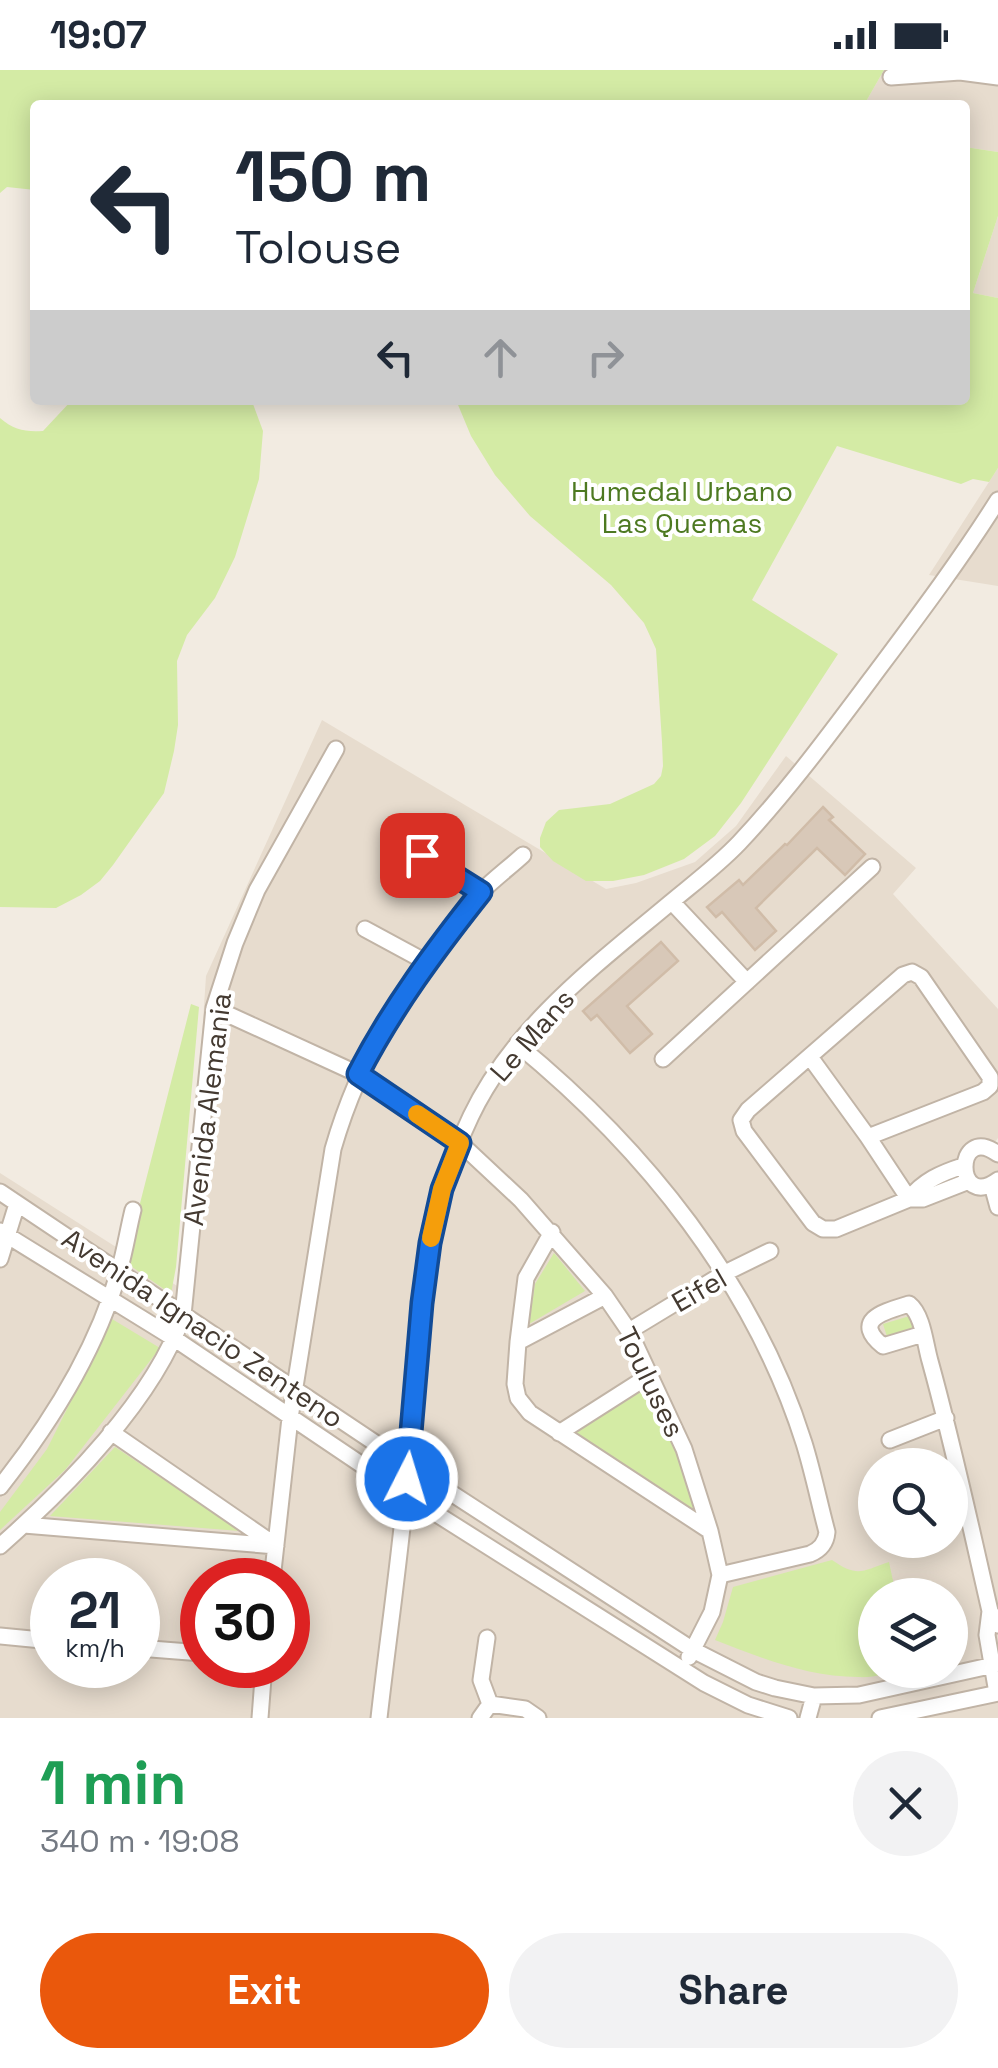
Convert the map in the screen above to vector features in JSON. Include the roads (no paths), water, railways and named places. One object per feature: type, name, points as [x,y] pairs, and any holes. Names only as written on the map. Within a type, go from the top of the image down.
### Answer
[{"type":"street","points":[[891,77],[960,71],[998,77]]},
{"type":"street","name":"Le Mans","points":[[379,1718],[430,1243],[442,1189],[480,1098],[517,1044],[556,1001],[737,845],[795,780],[995,512]]},
{"type":"street","name":"Avenida Alemania","points":[[175,1339],[183,1314],[214,1008],[234,943],[258,890],[336,750]]},
{"type":"street","points":[[392,836],[481,892]]},
{"type":"street","points":[[275,1558],[290,1418],[332,1149],[343,1114],[381,1030],[426,962],[481,892],[523,855]]},
{"type":"street","points":[[662,1059],[872,867]]},
{"type":"street","points":[[672,902],[747,982]]},
{"type":"street","points":[[365,929],[426,962]]},
{"type":"street","points":[[868,1137],[990,1086],[990,1077],[921,977],[912,972],[902,975],[741,1120],[744,1130],[814,1223],[823,1229],[836,1229],[909,1199],[936,1176],[966,1174]]},
{"type":"street","name":"Touluses","points":[[214,1008],[358,1074],[460,1143],[552,1232],[605,1296],[629,1331],[684,1449],[720,1575],[712,1612],[682,1670]]},
{"type":"street","points":[[517,1044],[579,1097],[635,1155],[683,1215],[723,1274],[760,1340],[791,1408],[804,1443],[826,1532],[822,1546],[810,1554],[720,1575]]},
{"type":"street","points":[[810,1058],[909,1199]]},
{"type":"street","points":[[998,1154],[978,1148],[965,1158],[966,1174],[976,1186],[995,1182],[998,1207]]},
{"type":"street","name":"Avenida Ignacio Zenteno","points":[[0,1192],[408,1465],[694,1650],[756,1682],[814,1696],[859,1695],[995,1665]]},
{"type":"street","points":[[0,1259],[3,1233],[17,1204]]},
{"type":"street","points":[[0,1487],[38,1436],[77,1370],[109,1300],[133,1210]]},
{"type":"street","points":[[552,1232],[526,1278],[514,1376],[518,1398],[530,1414],[710,1531]]},
{"type":"street","name":"Avenida Ignacio Zenteno","points":[[3,1233],[175,1339],[406,1494],[682,1670],[737,1700],[789,1718]]},
{"type":"street","name":"Eifel","points":[[629,1331],[723,1274],[770,1251]]},
{"type":"street","points":[[518,1342],[605,1296]]},
{"type":"street","points":[[923,1334],[953,1448]]},
{"type":"street","points":[[0,1546],[70,1480],[112,1432],[175,1339]]},
{"type":"street","points":[[559,1433],[650,1376]]},
{"type":"street","points":[[890,1440],[946,1418]]},
{"type":"street","points":[[112,1432],[276,1546]]},
{"type":"street","points":[[880,1718],[997,1693],[987,1635],[994,1618],[968,1515]]},
{"type":"street","points":[[24,1525],[276,1546]]},
{"type":"street","points":[[0,1636],[30,1639]]},
{"type":"street","points":[[486,1638],[481,1680],[490,1704]]},
{"type":"street","points":[[260,1718],[262,1688]]},
{"type":"street","points":[[808,1718],[814,1696]]},
{"type":"street","points":[[966,1700],[970,1718]]},
{"type":"street","points":[[480,1718],[490,1704]]},
{"type":"street","points":[[490,1704],[525,1709],[538,1718]]},
{"type":"park label","name":"Humedal Urbano Las Quemas","points":[[682,507]]}]
